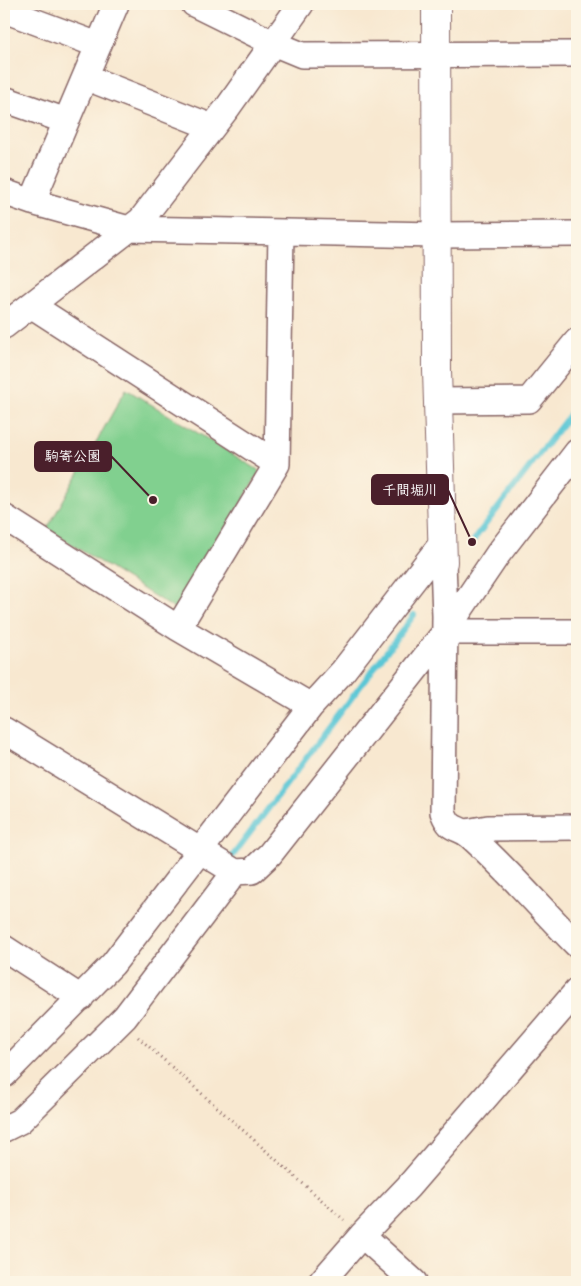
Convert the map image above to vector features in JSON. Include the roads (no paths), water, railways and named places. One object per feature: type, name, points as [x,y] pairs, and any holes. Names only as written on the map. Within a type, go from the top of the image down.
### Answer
[{"type":"street","points":[[32,202],[116,4]]},
{"type":"street","points":[[194,4],[273,43],[302,55],[577,54]]},
{"type":"street","points":[[4,326],[141,220],[212,127],[301,4]]},
{"type":"street","points":[[436,4],[438,401],[445,632],[443,812],[447,822],[454,829],[466,832],[488,828],[577,827]]},
{"type":"street","points":[[4,10],[98,45]]},
{"type":"street","points":[[85,77],[212,127]]},
{"type":"street","points":[[4,99],[66,122]]},
{"type":"street","points":[[4,192],[32,202],[129,229],[436,235],[577,234]]},
{"type":"street","points":[[178,628],[277,464],[281,232]]},
{"type":"street","points":[[30,305],[277,464]]},
{"type":"street","points":[[438,401],[529,400],[577,341]]},
{"type":"street","points":[[4,730],[233,871],[252,871],[270,854],[445,632],[498,554],[577,452]]},
{"type":"street","points":[[4,517],[178,628],[311,706]]},
{"type":"street","points":[[4,1075],[113,964],[205,854],[311,706],[443,552]]},
{"type":"street","points":[[445,632],[577,632]]},
{"type":"street","points":[[466,832],[577,945]]},
{"type":"street","points":[[4,1129],[20,1121],[121,1022],[233,871]]},
{"type":"street","points":[[4,948],[81,998]]},
{"type":"street","points":[[321,1282],[408,1187],[577,991]]},
{"type":"street","points":[[362,1236],[414,1282]]},
{"type":"waterway","points":[[472,542],[577,405]]},
{"type":"waterway","points":[[228,862],[414,615]]},
{"type":"place","name":"駒寄公園","points":[[153,500]]},
{"type":"place","name":"千間堀川","points":[[472,542]]}]
